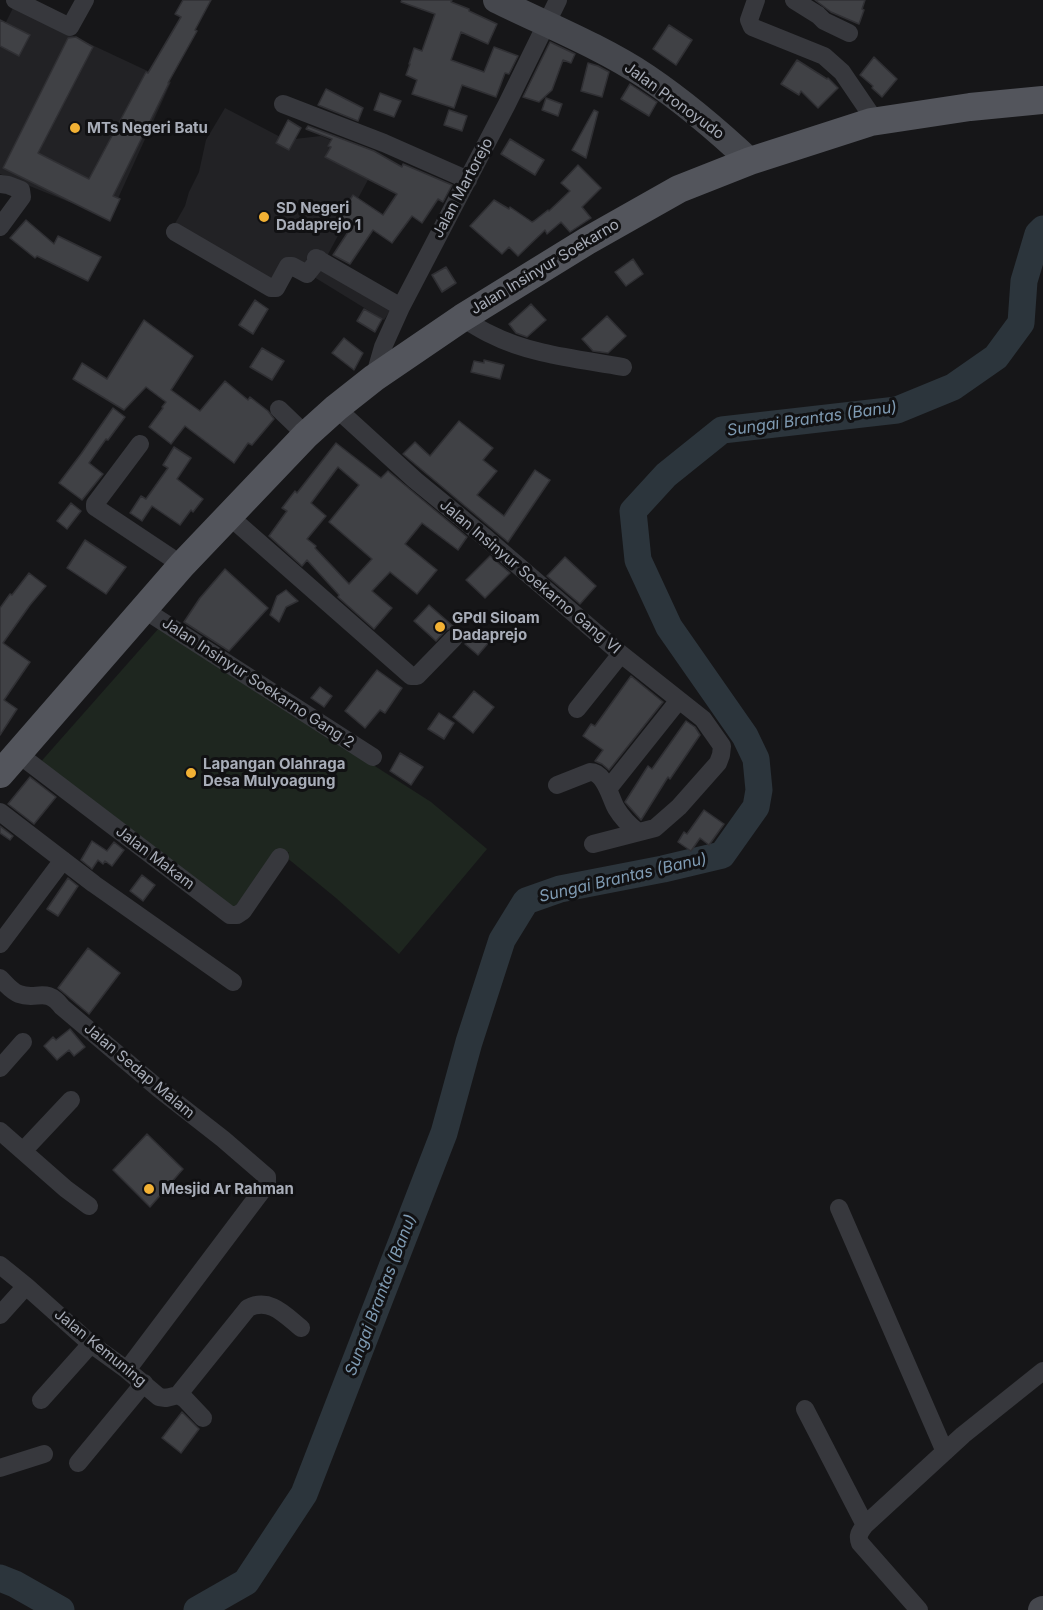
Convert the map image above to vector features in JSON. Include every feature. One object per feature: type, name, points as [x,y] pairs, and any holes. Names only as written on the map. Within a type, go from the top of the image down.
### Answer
[{"type":"main road","name":"Jalan Pronoyudo","points":[[496,0],[585,42],[646,77],[716,130],[750,161]]},
{"type":"main road","name":"Jalan Insinyur Soekarno","points":[[8,764],[182,565],[306,435],[374,378],[462,318],[679,189],[750,161],[876,122],[970,107],[1043,100]]},
{"type":"street","points":[[15,0],[70,27],[84,0]]},
{"type":"street","name":"Jalan Martorejo","points":[[374,378],[383,347],[401,307],[468,180],[558,0]]},
{"type":"street","points":[[756,0],[750,21],[752,27],[824,56],[842,72],[876,122]]},
{"type":"street","points":[[794,0],[821,7],[824,21],[849,33]]},
{"type":"street","points":[[283,104],[384,143],[468,180]]},
{"type":"street","points":[[0,184],[8,184],[21,190],[22,197],[0,227]]},
{"type":"street","points":[[175,232],[271,288],[276,288],[288,266],[308,274],[317,259],[401,307]]},
{"type":"street","points":[[462,318],[491,335],[519,346],[622,367]]},
{"type":"street","name":"Jalan Insinyur Soekarno Gang VI","points":[[336,408],[415,480],[621,654],[703,719],[722,746],[718,763],[679,807],[655,828],[639,832]]},
{"type":"street","points":[[279,409],[306,435]]},
{"type":"street","points":[[140,444],[95,507],[182,565]]},
{"type":"street","points":[[229,516],[411,676],[417,676],[454,638]]},
{"type":"street","name":"Jalan Insinyur Soekarno Gang 2","points":[[143,609],[373,757]]},
{"type":"street","points":[[577,709],[621,654]]},
{"type":"street","points":[[608,789],[680,700]]},
{"type":"street","name":"Jalan Makam","points":[[8,764],[230,915],[237,915],[243,911],[280,857]]},
{"type":"street","points":[[557,785],[594,771],[608,789],[623,818],[639,832]]},
{"type":"street","points":[[0,812],[135,914],[234,982]]},
{"type":"street","points":[[593,844],[639,832]]},
{"type":"street","points":[[0,944],[63,860]]},
{"type":"street","name":"Jalan Sedap Malam","points":[[0,978],[16,993],[31,997],[44,994],[57,1000],[62,1007],[159,1089],[224,1139],[267,1177],[267,1184],[127,1370]]},
{"type":"street","points":[[0,1068],[23,1042]]},
{"type":"street","points":[[71,1100],[8,1143],[89,1206]]},
{"type":"street","points":[[839,1208],[945,1452]]},
{"type":"street","name":"Jalan Kemuning","points":[[0,1265],[91,1344],[159,1396],[166,1398],[178,1395],[203,1418]]},
{"type":"street","points":[[0,1315],[26,1286]]},
{"type":"street","points":[[178,1395],[248,1308],[256,1304],[271,1306],[301,1328]]},
{"type":"street","points":[[41,1400],[91,1344]]},
{"type":"street","points":[[919,1610],[860,1543],[858,1537],[865,1525],[963,1435],[1043,1371]]},
{"type":"street","points":[[78,1463],[144,1383]]},
{"type":"street","points":[[805,1409],[865,1525]]},
{"type":"street","points":[[0,1468],[44,1454]]},
{"type":"shaded area","name":"MTs Negeri Batu","points":[[13,8],[171,82],[109,218],[0,174],[0,34]]},
{"type":"shaded area","name":"SD Negeri Dadaprejo 1","points":[[225,108],[286,140],[321,136],[335,142],[370,176],[326,258],[397,300],[384,320],[288,261],[274,285],[173,227],[185,206],[199,172],[206,140]]},
{"type":"shaded area","points":[[159,628],[431,802],[487,849],[399,954],[286,857],[289,852],[281,852],[231,911],[38,765]]},
{"type":"building","points":[[183,0],[211,0],[113,196],[120,199],[110,221],[3,168],[68,38],[76,37],[93,47],[38,153],[89,179],[146,72],[148,73],[181,17],[175,14]]},
{"type":"building","points":[[402,0],[452,0],[451,2],[497,24],[488,44],[461,32],[451,60],[484,72],[494,47],[518,56],[509,74],[505,73],[496,97],[462,85],[454,108],[412,94],[417,80],[406,75],[409,64],[414,48],[422,51],[435,14],[401,2]]},
{"type":"building","points":[[815,0],[865,0],[859,24],[831,12]]},
{"type":"building","points":[[0,20],[30,35],[19,56],[0,46]]},
{"type":"building","points":[[669,25],[692,40],[676,65],[653,49]]},
{"type":"building","points":[[550,42],[575,54],[571,63],[563,60],[552,90],[539,102],[523,97]]},
{"type":"building","points":[[874,57],[897,79],[882,97],[860,75]]},
{"type":"building","points":[[797,60],[828,78],[838,88],[818,108],[801,91],[799,95],[781,84]]},
{"type":"building","points":[[588,63],[609,72],[602,97],[581,91]]},
{"type":"building","points":[[630,84],[657,102],[649,116],[621,99]]},
{"type":"building","points":[[326,89],[363,108],[358,121],[318,105]]},
{"type":"building","points":[[380,93],[401,101],[394,117],[374,110]]},
{"type":"building","points":[[546,98],[562,104],[558,116],[542,110]]},
{"type":"building","points":[[449,110],[467,116],[462,131],[444,125]]},
{"type":"building","points":[[594,110],[598,112],[586,158],[572,150]]},
{"type":"building","points":[[288,120],[301,128],[289,150],[276,143]]},
{"type":"building","points":[[308,126],[374,151],[402,167],[403,164],[452,185],[443,202],[438,199],[422,223],[412,216],[392,243],[373,230],[350,264],[333,255],[352,226],[339,217],[353,195],[383,215],[397,194],[325,157],[331,147],[328,146],[332,139],[306,129]]},
{"type":"building","points":[[510,139],[544,160],[535,175],[501,154]]},
{"type":"building","points":[[578,165],[601,188],[582,207],[591,218],[570,232],[561,222],[547,234],[545,230],[518,256],[509,247],[502,254],[470,226],[494,200],[509,209],[510,207],[532,222],[534,221],[549,211],[570,191],[561,183]]},
{"type":"building","points":[[26,220],[54,244],[58,236],[101,257],[88,281],[37,256],[35,258],[10,238]]},
{"type":"building","points":[[633,259],[643,274],[626,286],[615,272]]},
{"type":"building","points":[[446,267],[456,283],[442,292],[432,275]]},
{"type":"building","points":[[255,300],[268,309],[253,334],[239,325]]},
{"type":"building","points":[[531,304],[546,320],[527,337],[516,333],[509,324]]},
{"type":"building","points":[[364,309],[382,319],[375,332],[357,321]]},
{"type":"building","points":[[607,316],[626,336],[608,353],[593,351],[582,339]]},
{"type":"building","points":[[144,320],[193,356],[171,390],[200,411],[225,381],[248,400],[250,397],[268,411],[274,419],[252,445],[248,443],[234,463],[185,426],[171,444],[149,427],[166,402],[146,387],[124,410],[73,379],[82,363],[107,379]]},
{"type":"building","points":[[344,338],[363,353],[354,370],[332,353]]},
{"type":"building","points":[[262,348],[284,361],[272,380],[250,367]]},
{"type":"building","points":[[484,360],[504,365],[500,379],[471,372],[474,361],[484,363]]},
{"type":"building","points":[[113,408],[125,417],[89,463],[103,474],[82,500],[59,483]]},
{"type":"building","points":[[459,421],[493,448],[483,460],[497,471],[477,495],[504,516],[535,470],[550,480],[508,542],[403,454],[415,442],[430,456]]},
{"type":"building","points":[[336,443],[381,478],[388,471],[467,537],[458,550],[422,523],[405,544],[437,570],[417,594],[390,572],[372,591],[392,608],[374,629],[338,597],[339,595],[307,560],[302,566],[269,536],[287,511],[282,508],[295,491],[297,493]],"holes":[[[338,467],[359,485],[329,522],[372,559],[349,584],[315,548],[316,546],[307,539],[326,516],[311,503]]]},
{"type":"building","points":[[174,447],[191,458],[177,479],[203,499],[180,525],[152,506],[142,521],[130,513],[141,496],[146,499],[168,468],[163,465]]},
{"type":"building","points":[[71,503],[81,511],[67,529],[57,521]]},
{"type":"building","points":[[85,540],[126,567],[106,594],[67,568]]},
{"type":"building","points":[[490,556],[510,573],[485,598],[466,580]]},
{"type":"building","points":[[565,557],[596,586],[580,604],[547,576]]},
{"type":"building","points":[[225,569],[268,608],[229,651],[184,622],[200,598]]},
{"type":"building","points":[[29,573],[46,586],[3,643],[30,662],[4,700],[17,709],[0,735],[0,608]]},
{"type":"building","points":[[286,590],[298,601],[286,607],[279,622],[270,615],[277,596]]},
{"type":"building","points":[[429,605],[454,627],[446,630],[436,641],[414,621]]},
{"type":"building","points":[[478,630],[490,641],[478,655],[465,644]]},
{"type":"building","points":[[377,670],[402,688],[385,713],[380,710],[365,728],[345,711]]},
{"type":"building","points":[[631,676],[663,702],[609,770],[595,761],[603,750],[583,736],[591,724],[595,726]]},
{"type":"building","points":[[320,687],[332,696],[324,707],[311,698]]},
{"type":"building","points":[[474,691],[494,707],[473,733],[453,717]]},
{"type":"building","points":[[439,713],[454,723],[444,739],[428,729]]},
{"type":"building","points":[[686,721],[695,727],[700,735],[670,779],[668,777],[641,820],[625,802],[648,766],[652,769]]},
{"type":"building","points":[[400,753],[423,767],[411,785],[390,771]]},
{"type":"building","points":[[30,777],[56,797],[34,824],[8,804]]},
{"type":"building","points":[[704,810],[724,824],[709,845],[700,838],[691,851],[678,842],[684,832],[687,834]]},
{"type":"building","points":[[0,826],[13,836],[10,840],[0,833]]},
{"type":"building","points":[[92,841],[107,851],[114,842],[124,850],[112,866],[105,861],[103,864],[98,860],[92,869],[81,860]]},
{"type":"building","points":[[142,875],[155,885],[143,901],[130,891]]},
{"type":"building","points":[[68,878],[78,886],[58,916],[47,909]]},
{"type":"building","points":[[88,948],[120,973],[89,1014],[58,988]]},
{"type":"building","points":[[70,1029],[85,1047],[74,1056],[69,1050],[57,1060],[44,1046],[53,1037],[56,1040]]},
{"type":"building","name":"Mesjid Ar Rahman","points":[[147,1134],[183,1169],[150,1207],[113,1170]]},
{"type":"building","points":[[182,1412],[199,1429],[181,1453],[162,1438]]},
{"type":"waterway","name":"Sungai Brantas (Banu)","points":[[197,1610],[246,1582],[304,1494],[444,1133],[469,1042],[502,940],[526,901],[560,889],[722,855],[756,807],[759,790],[756,759],[745,736],[669,627],[638,560],[633,511],[666,475],[722,430],[897,410],[953,387],[996,357],[1021,323],[1024,281],[1038,234],[1043,229]]},
{"type":"waterway","name":"Sungai Brantas (Banu)","points":[[0,1578],[61,1610]]},
{"type":"place","name":"MTs Negeri Batu","points":[[75,128]]},
{"type":"place","name":"SD Negeri Dadaprejo 1","points":[[264,217]]},
{"type":"place","name":"GPdI Siloam Dadaprejo","points":[[440,627]]},
{"type":"place","name":"Lapangan Olahraga Desa Mulyoagung","points":[[191,773]]},
{"type":"place","name":"Mesjid Ar Rahman","points":[[149,1189]]}]
